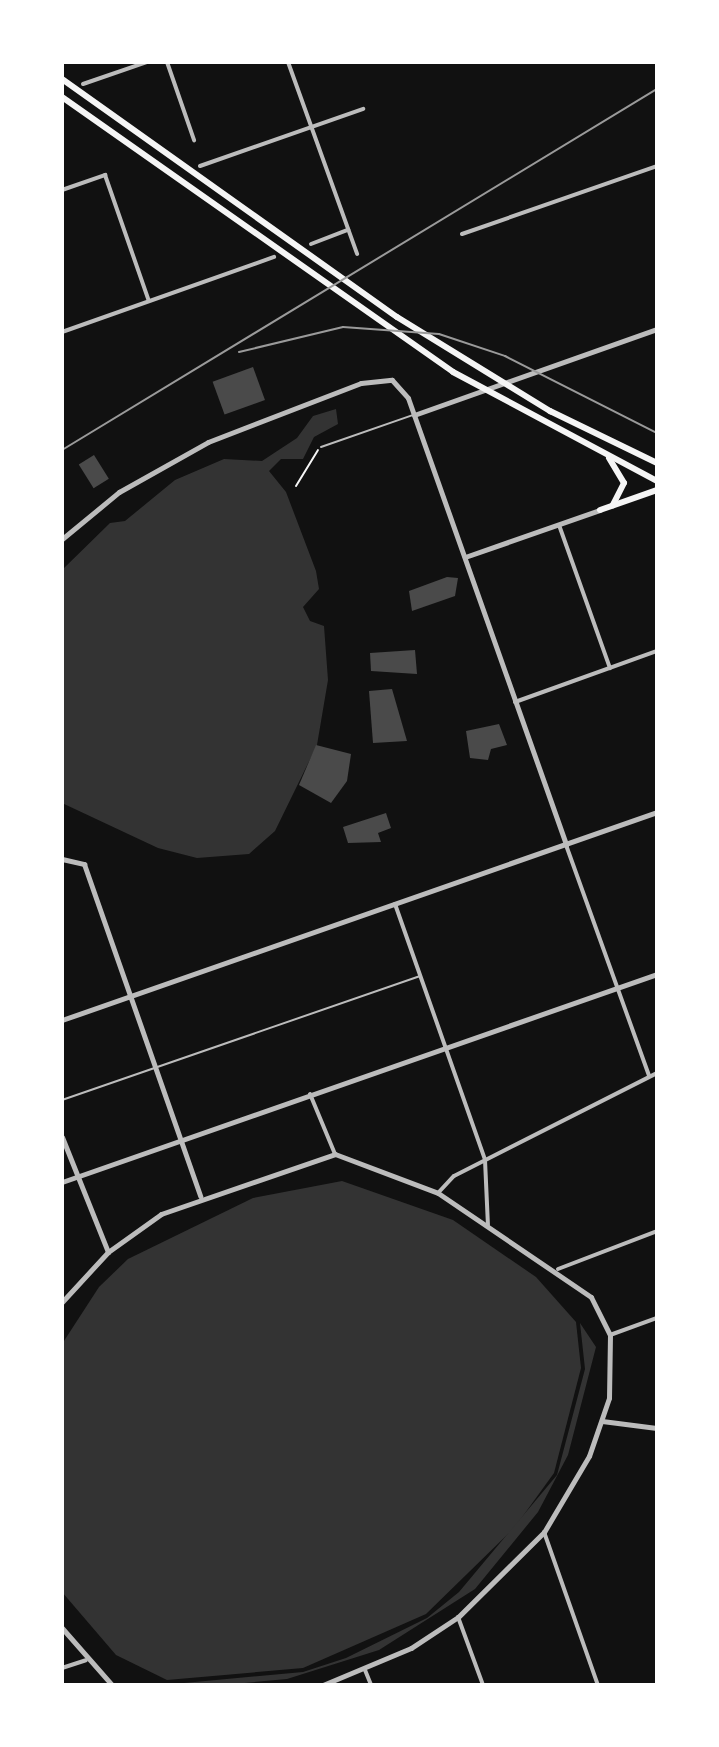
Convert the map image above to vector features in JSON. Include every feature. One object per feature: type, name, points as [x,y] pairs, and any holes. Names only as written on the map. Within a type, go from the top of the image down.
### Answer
[{"type":"main road","points":[[62,79],[519,393],[657,463]]},
{"type":"main road","points":[[62,97],[499,400],[657,481]]},
{"type":"main road","points":[[606,456],[624,483],[613,505]]},
{"type":"main road","points":[[600,510],[657,490]]},
{"type":"street","points":[[83,84],[147,62]]},
{"type":"street","points":[[167,62],[194,140]]},
{"type":"street","points":[[288,62],[357,254]]},
{"type":"street","points":[[200,166],[363,109]]},
{"type":"street","points":[[462,234],[657,166]]},
{"type":"street","points":[[62,190],[105,175],[149,301]]},
{"type":"street","points":[[311,244],[348,230]]},
{"type":"street","points":[[62,332],[274,257]]},
{"type":"street","points":[[414,415],[657,329]]},
{"type":"street","points":[[62,539],[180,456],[361,383],[392,380],[414,415],[649,1076]]},
{"type":"street","points":[[465,558],[600,510]]},
{"type":"street","points":[[559,525],[610,668]]},
{"type":"street","points":[[515,702],[657,651]]},
{"type":"street","points":[[62,1020],[657,812]]},
{"type":"street","points":[[62,859],[80,859],[200,1196]]},
{"type":"street","points":[[395,904],[485,1160],[488,1225]]},
{"type":"street","points":[[62,1182],[657,974]]},
{"type":"street","points":[[438,1193],[485,1160],[657,1073]]},
{"type":"street","points":[[310,1094],[335,1154]]},
{"type":"street","points":[[62,1137],[108,1252]]},
{"type":"street","points":[[62,1302],[108,1252],[200,1196],[335,1154],[438,1193],[558,1269],[591,1297],[610,1335],[602,1421],[544,1532],[458,1617],[365,1670],[323,1685]]},
{"type":"street","points":[[558,1269],[657,1231]]},
{"type":"street","points":[[610,1335],[657,1318]]},
{"type":"street","points":[[602,1421],[657,1428]]},
{"type":"street","points":[[544,1532],[598,1685]]},
{"type":"street","points":[[458,1617],[483,1685]]},
{"type":"street","points":[[62,1628],[86,1660],[112,1685]]},
{"type":"street","points":[[62,1668],[86,1660]]},
{"type":"street","points":[[365,1670],[371,1685]]},
{"type":"lane","points":[[321,447],[414,415]]},
{"type":"lane","points":[[62,1100],[421,976]]},
{"type":"path","points":[[296,486],[321,447]]},
{"type":"shaded area","points":[[336,409],[338,424],[314,437],[303,459],[281,459],[269,471],[286,492],[316,571],[319,589],[303,607],[310,621],[324,626],[328,680],[317,745],[275,831],[249,854],[197,858],[158,848],[62,803],[62,570],[110,523],[125,521],[175,480],[224,459],[262,461],[297,438],[313,416]]},
{"type":"shaded area","points":[[342,1181],[453,1220],[536,1277],[576,1322],[581,1368],[554,1473],[515,1527],[426,1614],[303,1668],[167,1680],[116,1655],[62,1592],[62,1344],[99,1287],[128,1259],[253,1198]]},
{"type":"shaded area","points":[[580,1323],[596,1347],[568,1455],[538,1512],[475,1589],[379,1650],[287,1679],[223,1685],[184,1683],[303,1672],[346,1658],[427,1618],[459,1592],[557,1475],[585,1369]]},
{"type":"building","points":[[253,367],[265,400],[225,415],[213,382]]},
{"type":"building","points":[[94,455],[109,479],[94,488],[79,465]]},
{"type":"building","points":[[447,577],[458,578],[455,596],[412,611],[409,591]]},
{"type":"building","points":[[415,650],[417,674],[371,671],[370,653]]},
{"type":"building","points":[[392,689],[407,741],[373,743],[369,691]]},
{"type":"building","points":[[499,724],[507,745],[491,749],[488,760],[470,758],[466,731]]},
{"type":"building","points":[[316,745],[351,754],[347,781],[331,803],[299,785]]},
{"type":"building","points":[[386,813],[391,828],[378,833],[381,842],[348,843],[343,827]]},
{"type":"railway","points":[[62,450],[657,89]]},
{"type":"railway","points":[[239,352],[343,327],[439,334],[505,356],[657,433]]}]
